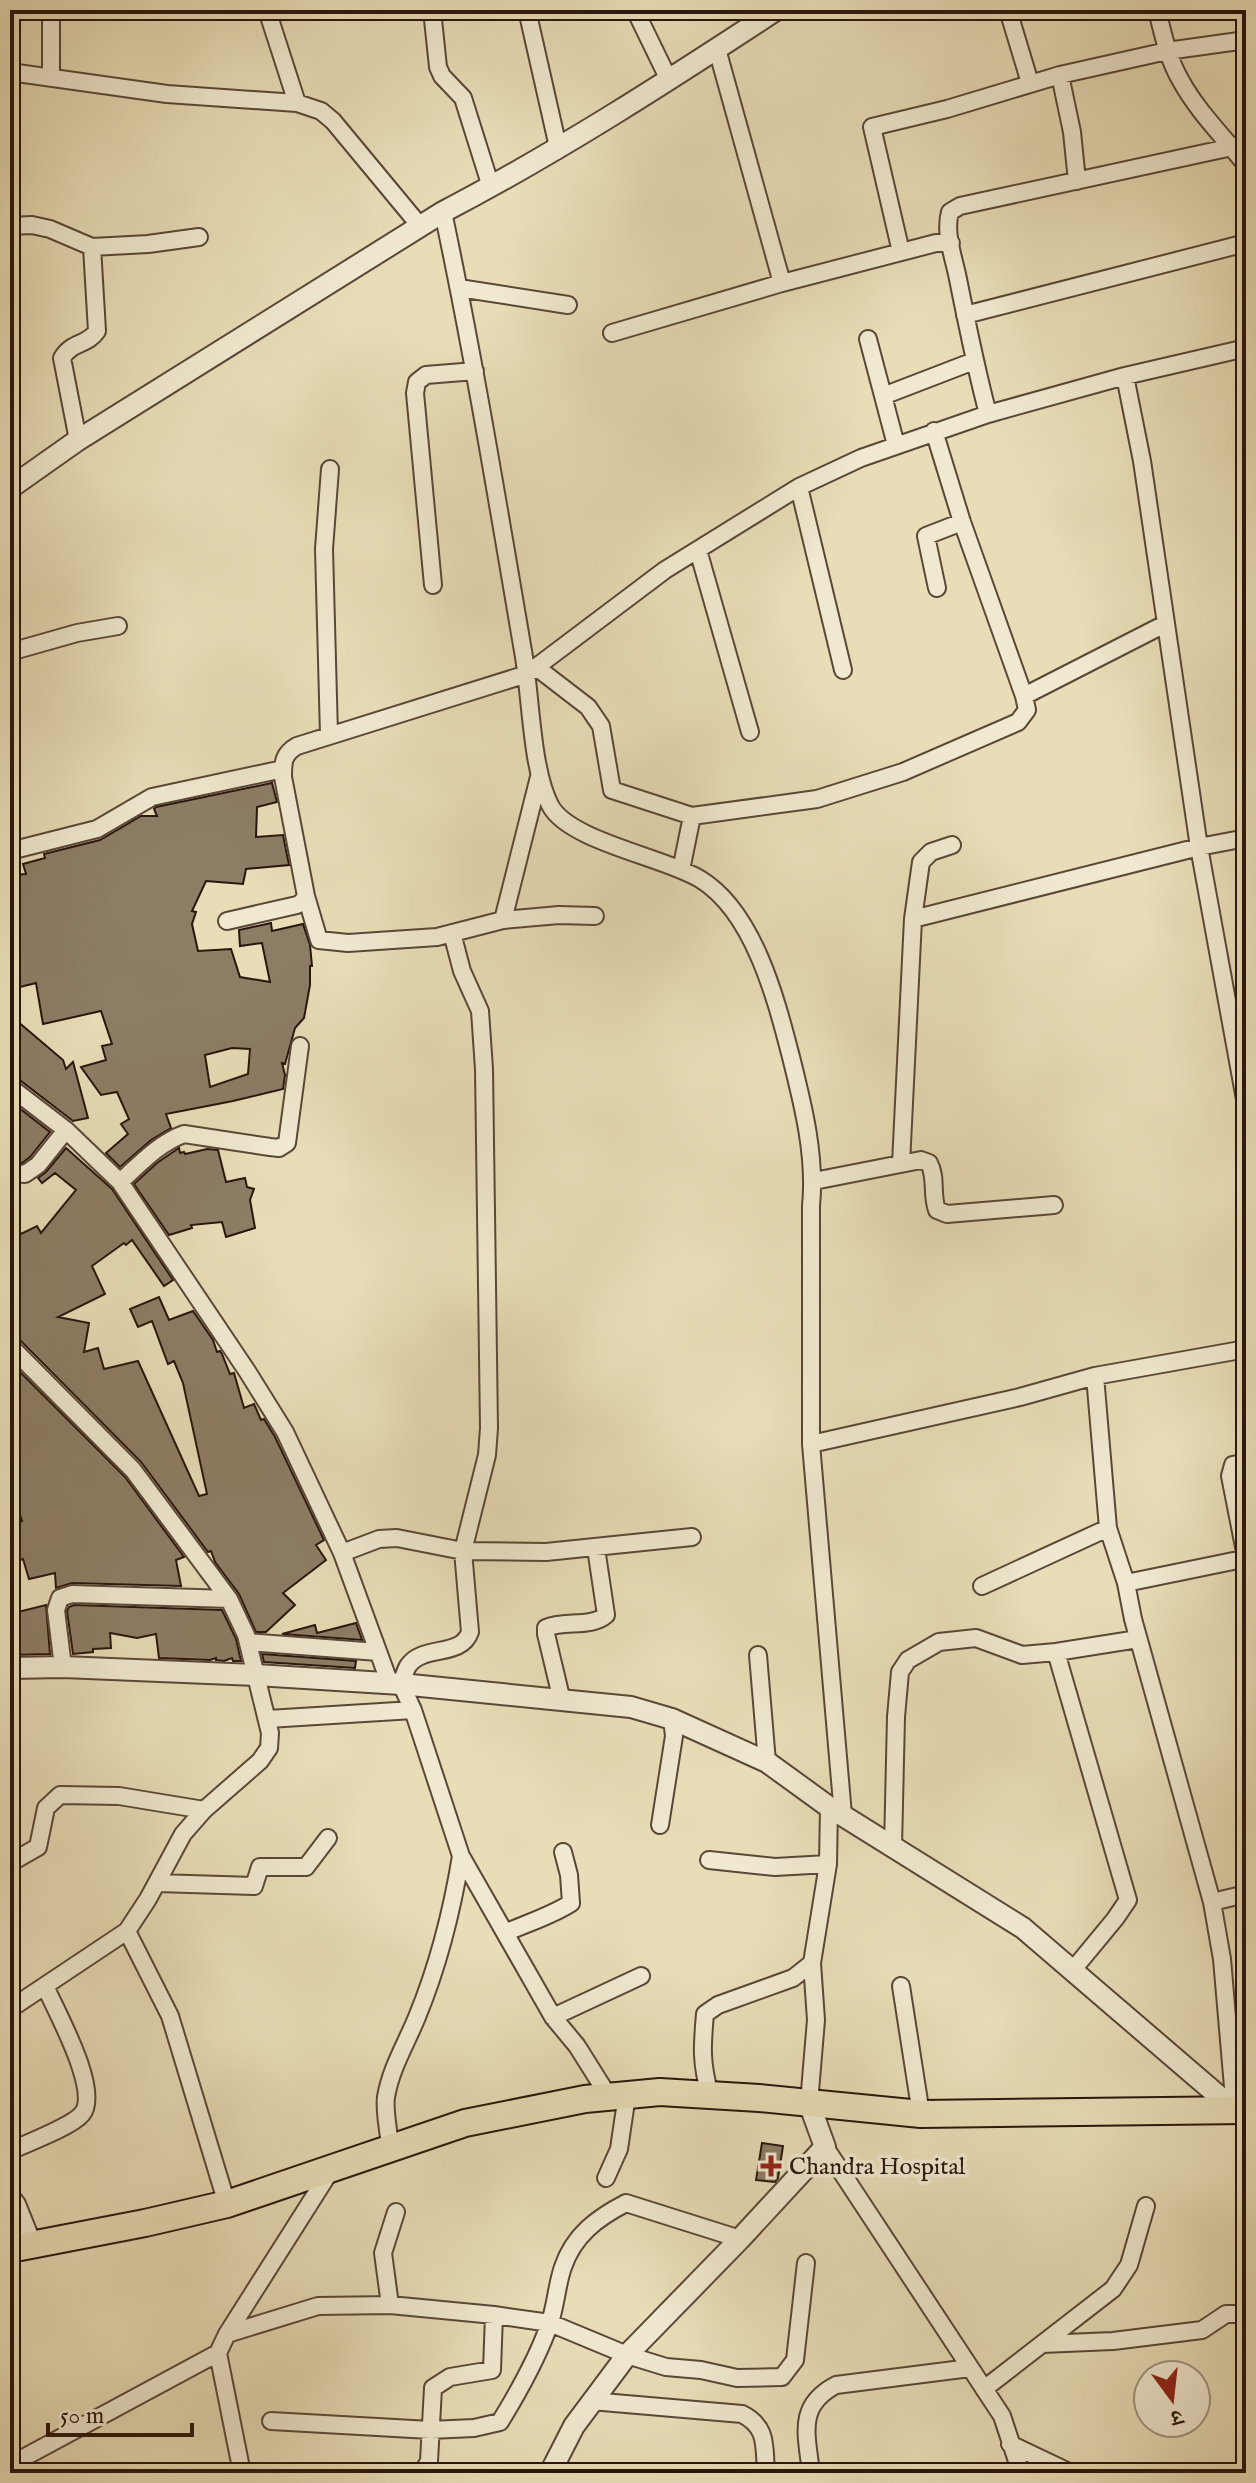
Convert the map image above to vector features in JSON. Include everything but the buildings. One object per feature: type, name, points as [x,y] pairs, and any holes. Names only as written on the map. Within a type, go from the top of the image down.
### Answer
[{"type":"main road","points":[[21,2247],[227,2204],[465,2123],[585,2099],[660,2092],[921,2114],[1241,2110]]},
{"type":"street","points":[[51,10],[51,78]]},
{"type":"street","points":[[267,10],[297,103]]},
{"type":"street","points":[[432,10],[438,67],[442,76],[463,98],[491,187]]},
{"type":"street","points":[[527,10],[558,147]]},
{"type":"street","points":[[635,10],[669,80]]},
{"type":"street","points":[[10,488],[78,440],[420,226],[669,80],[776,10]]},
{"type":"street","points":[[1008,10],[1030,83]]},
{"type":"street","points":[[1157,10],[1167,51],[1180,80],[1201,111],[1239,145],[1246,165]]},
{"type":"street","points":[[901,252],[872,127],[947,109],[1060,75],[1167,51],[1246,40]]},
{"type":"street","points":[[717,49],[782,283]]},
{"type":"street","points":[[10,72],[167,94],[297,103],[321,111],[333,121],[420,226]]},
{"type":"street","points":[[1060,75],[1072,132],[1077,181]]},
{"type":"street","points":[[988,414],[974,361],[947,223],[950,212],[960,206],[1239,145]]},
{"type":"street","points":[[443,212],[532,670],[539,776],[551,808],[569,824],[597,840],[700,879],[732,907],[775,994],[804,1108],[814,1181],[811,1206],[811,1444],[836,1811],[812,1963],[816,2020],[809,2103],[825,2147],[1002,2416],[1021,2473]]},
{"type":"street","points":[[10,226],[32,225],[50,229],[92,247],[199,237]]},
{"type":"street","points":[[612,333],[782,283],[936,243],[951,243]]},
{"type":"street","points":[[965,315],[1246,243]]},
{"type":"street","points":[[78,440],[62,358],[71,346],[93,337],[97,331],[92,247]]},
{"type":"street","points":[[459,288],[568,305]]},
{"type":"street","points":[[868,339],[896,445]]},
{"type":"street","points":[[595,916],[559,915],[503,920],[437,937],[348,943],[319,940],[306,896],[283,769],[287,752],[329,735],[532,670],[665,570],[799,487],[861,458],[988,414],[1125,376],[1246,348]]},
{"type":"street","points":[[883,396],[974,361]]},
{"type":"street","points":[[433,585],[415,393],[417,382],[426,375],[475,371]]},
{"type":"street","points":[[1125,376],[1142,461],[1199,847],[1246,1105]]},
{"type":"street","points":[[532,670],[588,707],[601,726],[612,790],[692,816],[817,799],[903,772],[1018,722],[1027,710],[1024,696],[962,522],[934,431]]},
{"type":"street","points":[[329,735],[324,549],[330,469]]},
{"type":"street","points":[[799,487],[843,670]]},
{"type":"street","points":[[937,588],[926,536],[962,522]]},
{"type":"street","points":[[698,550],[750,732]]},
{"type":"street","points":[[1024,696],[1165,624]]},
{"type":"street","points":[[10,652],[77,633],[118,626]]},
{"type":"street","points":[[10,851],[97,829],[152,797],[283,769]]},
{"type":"street","points":[[503,920],[539,776]]},
{"type":"street","points":[[681,870],[692,816]]},
{"type":"street","points":[[913,919],[1246,838]]},
{"type":"street","points":[[901,1164],[913,919],[921,862],[931,852],[952,845]]},
{"type":"street","points":[[227,921],[297,905],[306,896]]},
{"type":"street","points":[[395,1684],[417,1657],[457,1647],[467,1641],[470,1632],[463,1551],[487,1455],[484,1069],[480,1011],[462,971],[452,933]]},
{"type":"street","points":[[120,1182],[157,1148],[173,1137],[184,1134],[279,1148],[287,1143],[300,1046]]},
{"type":"street","points":[[10,1087],[66,1130],[120,1182],[285,1432],[342,1553],[378,1652],[413,1710],[461,1856],[553,2017],[618,2096],[619,2149],[606,2178]]},
{"type":"street","points":[[10,1173],[25,1174],[38,1165],[66,1130]]},
{"type":"street","points":[[814,1181],[921,1160],[929,1163],[934,1172],[933,1199],[937,1210],[947,1214],[1054,1205]]},
{"type":"street","points":[[10,1346],[133,1470],[229,1599],[248,1642],[270,1733],[269,1748],[260,1761],[204,1810],[183,1834],[127,1931],[10,2009]]},
{"type":"street","points":[[811,1444],[1020,1397],[1095,1376],[1246,1349]]},
{"type":"street","points":[[1095,1376],[1108,1528],[1126,1583],[1138,1639],[1212,1902],[1241,2110]]},
{"type":"street","points":[[1126,1583],[1243,1559],[1246,1554],[1230,1476],[1233,1465],[1246,1463]]},
{"type":"street","points":[[982,1586],[1108,1528]]},
{"type":"street","points":[[342,1553],[379,1539],[397,1538],[463,1551],[546,1552],[692,1537]]},
{"type":"street","points":[[562,1701],[546,1628],[598,1621],[606,1615],[596,1548]]},
{"type":"street","points":[[63,1667],[56,1610],[60,1598],[72,1594],[229,1599]]},
{"type":"street","points":[[893,1847],[896,1717],[900,1672],[908,1660],[939,1642],[976,1638],[1022,1655],[1138,1639]]},
{"type":"street","points":[[248,1642],[378,1652]]},
{"type":"street","points":[[1056,1652],[1128,1900],[1072,1971]]},
{"type":"street","points":[[758,1655],[767,1762]]},
{"type":"street","points":[[10,1668],[63,1667],[256,1675],[395,1684],[631,1707],[672,1719],[767,1762],[836,1811],[1023,1928],[1241,2110]]},
{"type":"street","points":[[268,1719],[413,1710]]},
{"type":"street","points":[[660,1825],[674,1736],[672,1719]]},
{"type":"street","points":[[10,1863],[38,1847],[46,1808],[60,1795],[119,1796],[204,1810]]},
{"type":"street","points":[[157,1883],[254,1886],[260,1867],[306,1867],[328,1838]]},
{"type":"street","points":[[505,1933],[571,1903],[563,1852]]},
{"type":"street","points":[[390,2147],[386,2100],[396,2060],[429,1983],[453,1902],[461,1856]]},
{"type":"street","points":[[709,1860],[775,1867],[828,1864]]},
{"type":"street","points":[[1212,1902],[1246,1894]]},
{"type":"street","points":[[127,1931],[170,2016],[227,2204]]},
{"type":"street","points":[[710,2095],[701,2051],[705,2014],[718,2005],[793,1978],[812,1963]]},
{"type":"street","points":[[553,2017],[641,1976]]},
{"type":"street","points":[[10,2151],[66,2125],[81,2115],[88,2104],[82,2070],[45,1986]]},
{"type":"street","points":[[901,1986],[921,2114]]},
{"type":"street","points":[[550,2473],[574,2426],[627,2355],[825,2147]]},
{"type":"street","points":[[10,2465],[218,2353],[331,2170]]},
{"type":"street","points":[[10,2195],[17,2204],[21,2247]]},
{"type":"street","points":[[271,2421],[430,2430],[474,2428],[500,2422],[523,2384],[550,2323],[563,2267],[578,2236],[602,2215],[626,2203],[740,2239]]},
{"type":"street","points":[[984,2389],[1113,2289],[1129,2265],[1146,2206]]},
{"type":"street","points":[[390,2305],[383,2253],[396,2212]]},
{"type":"street","points":[[227,2334],[318,2306],[390,2305],[550,2323],[627,2355],[666,2367],[737,2378],[782,2377],[795,2360],[806,2263]]},
{"type":"street","points":[[1042,2344],[1113,2341],[1202,2330],[1226,2314],[1246,2314]]},
{"type":"street","points":[[422,2473],[429,2461],[433,2388],[450,2377],[492,2370],[494,2315]]},
{"type":"street","points":[[218,2353],[242,2473]]},
{"type":"street","points":[[811,2473],[807,2425],[810,2406],[820,2394],[836,2385],[970,2368]]},
{"type":"street","points":[[591,2401],[742,2414],[755,2421],[762,2431],[766,2473]]},
{"type":"street","points":[[1010,2444],[1071,2473]]},
{"type":"place","name":"Chandra Hospital","points":[[771,2166]]}]
